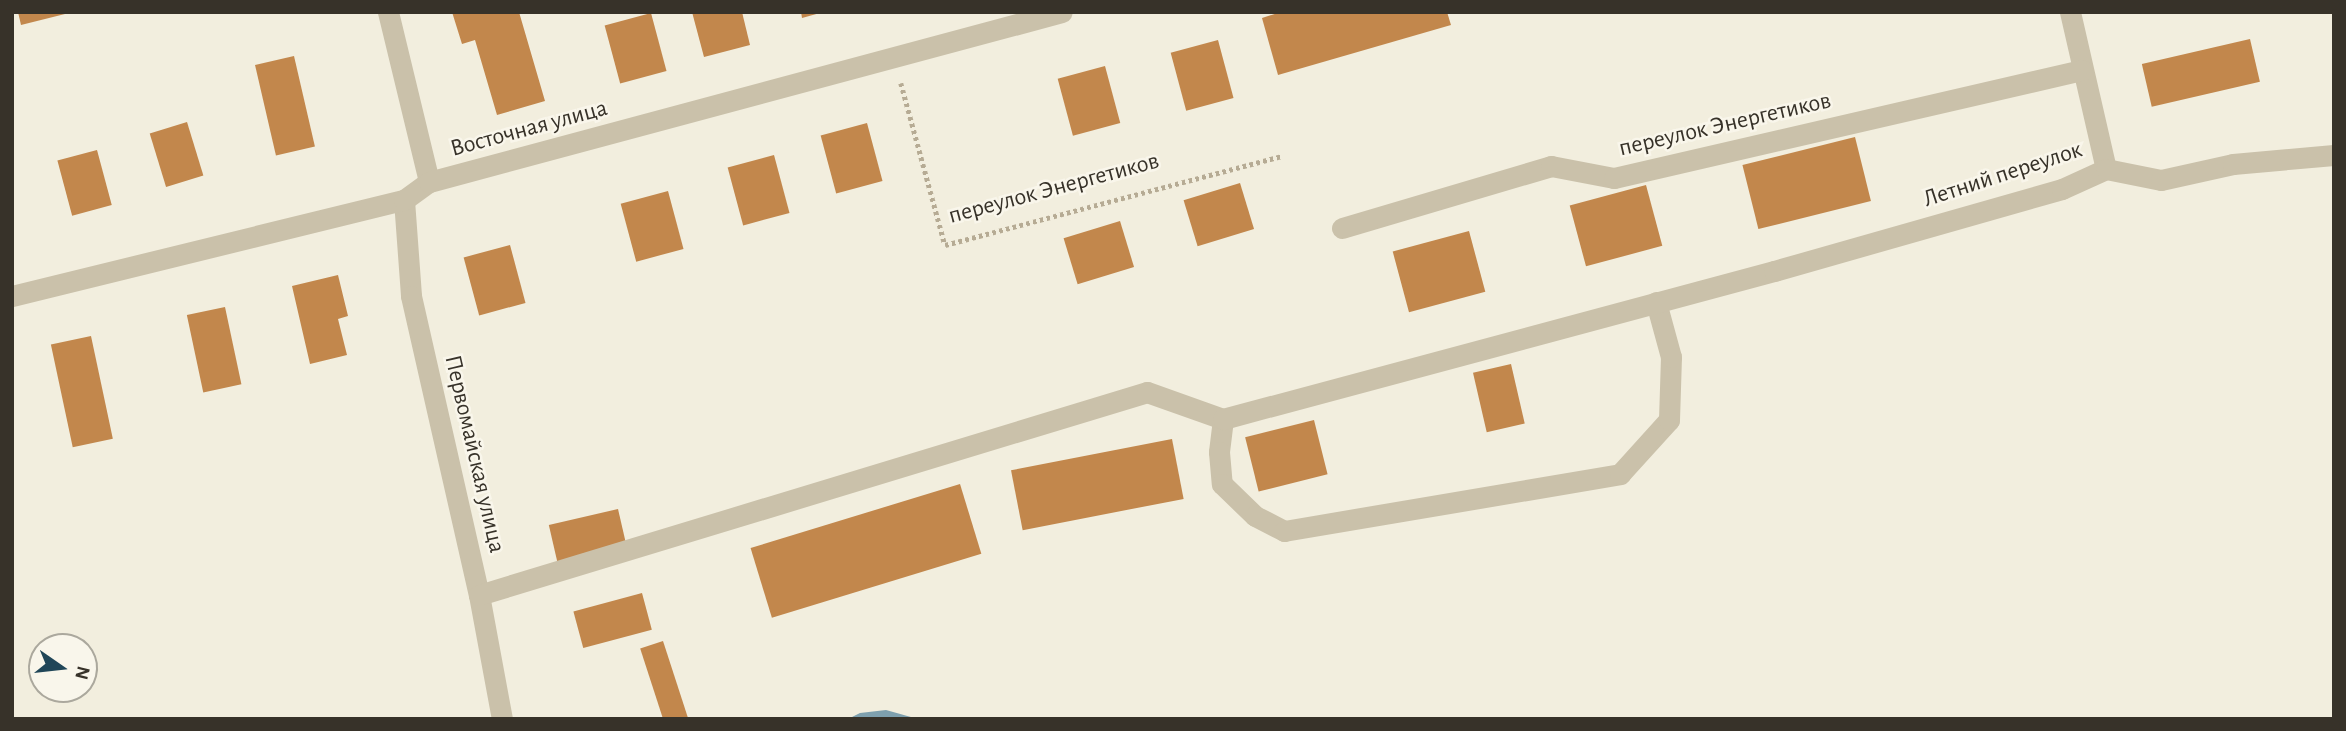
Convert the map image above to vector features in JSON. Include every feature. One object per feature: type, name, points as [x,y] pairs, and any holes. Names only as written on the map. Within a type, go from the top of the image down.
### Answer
[{"type":"street","points":[[388,12],[429,182]]},
{"type":"street","name":"Восточная улица","points":[[12,296],[404,200],[429,182],[1062,12]]},
{"type":"street","points":[[2070,12],[2106,169]]},
{"type":"street","name":"переулок Энергетиков","points":[[1342,228],[1551,166],[1614,178],[2082,70]]},
{"type":"street","name":"Летний переулок","points":[[1223,419],[1774,271],[2062,189],[2106,169],[2161,180],[2232,164],[2334,155]]},
{"type":"street","name":"Первомайская улица","points":[[404,200],[411,296],[480,595],[502,719]]},
{"type":"street","points":[[480,595],[1147,392],[1223,419],[1219,452],[1222,484],[1255,516],[1283,531],[1620,474],[1669,421],[1671,357],[1656,302]]},
{"type":"path","name":"переулок Энергетиков","points":[[894,59],[945,245],[1282,156]]},
{"type":"water","points":[[886,710],[918,719],[848,719],[860,713]]},
{"type":"building","points":[[18,12],[69,12],[69,13],[21,25]]},
{"type":"building","points":[[452,12],[519,12],[545,101],[497,115],[475,40],[462,44]]},
{"type":"building","points":[[692,12],[742,12],[750,45],[704,57]]},
{"type":"building","points":[[801,12],[819,12],[820,13],[802,18]]},
{"type":"building","points":[[1281,12],[1447,12],[1451,25],[1278,75],[1262,18]]},
{"type":"building","points":[[651,13],[667,71],[620,83],[605,25]]},
{"type":"building","points":[[2250,39],[2260,82],[2152,107],[2142,64]]},
{"type":"building","points":[[1218,40],[1234,98],[1186,111],[1171,53]]},
{"type":"building","points":[[294,56],[315,147],[276,156],[255,65]]},
{"type":"building","points":[[1105,66],[1120,123],[1073,136],[1058,79]]},
{"type":"building","points":[[187,122],[203,176],[166,187],[150,133]]},
{"type":"building","points":[[867,123],[883,181],[836,193],[821,135]]},
{"type":"building","points":[[1855,137],[1871,201],[1758,229],[1742,165]]},
{"type":"building","points":[[97,150],[112,205],[72,216],[57,161]]},
{"type":"building","points":[[774,155],[790,213],[743,225],[728,167]]},
{"type":"building","points":[[1240,183],[1254,229],[1198,246],[1184,200]]},
{"type":"building","points":[[1646,185],[1662,246],[1586,266],[1570,205]]},
{"type":"building","points":[[668,191],[684,249],[636,262],[621,204]]},
{"type":"building","points":[[1120,221],[1134,267],[1078,284],[1064,238]]},
{"type":"building","points":[[1469,231],[1485,292],[1409,312],[1393,251]]},
{"type":"building","points":[[510,245],[526,303],[479,315],[464,257]]},
{"type":"building","points":[[338,275],[348,316],[338,319],[347,355],[310,364],[292,286]]},
{"type":"building","points":[[225,307],[241,384],[203,392],[187,315]]},
{"type":"building","points":[[91,336],[113,439],[73,447],[51,345]]},
{"type":"building","points":[[1511,364],[1525,423],[1487,432],[1473,373]]},
{"type":"building","points":[[1314,420],[1328,474],[1259,492],[1245,437]]},
{"type":"building","points":[[1172,439],[1184,499],[1023,530],[1011,470]]},
{"type":"building","points":[[960,484],[981,554],[772,618],[751,548]]},
{"type":"building","points":[[618,509],[627,547],[558,563],[549,525]]},
{"type":"building","points":[[642,593],[652,630],[583,648],[573,611]]},
{"type":"building","points":[[663,641],[688,719],[663,719],[640,648]]}]
